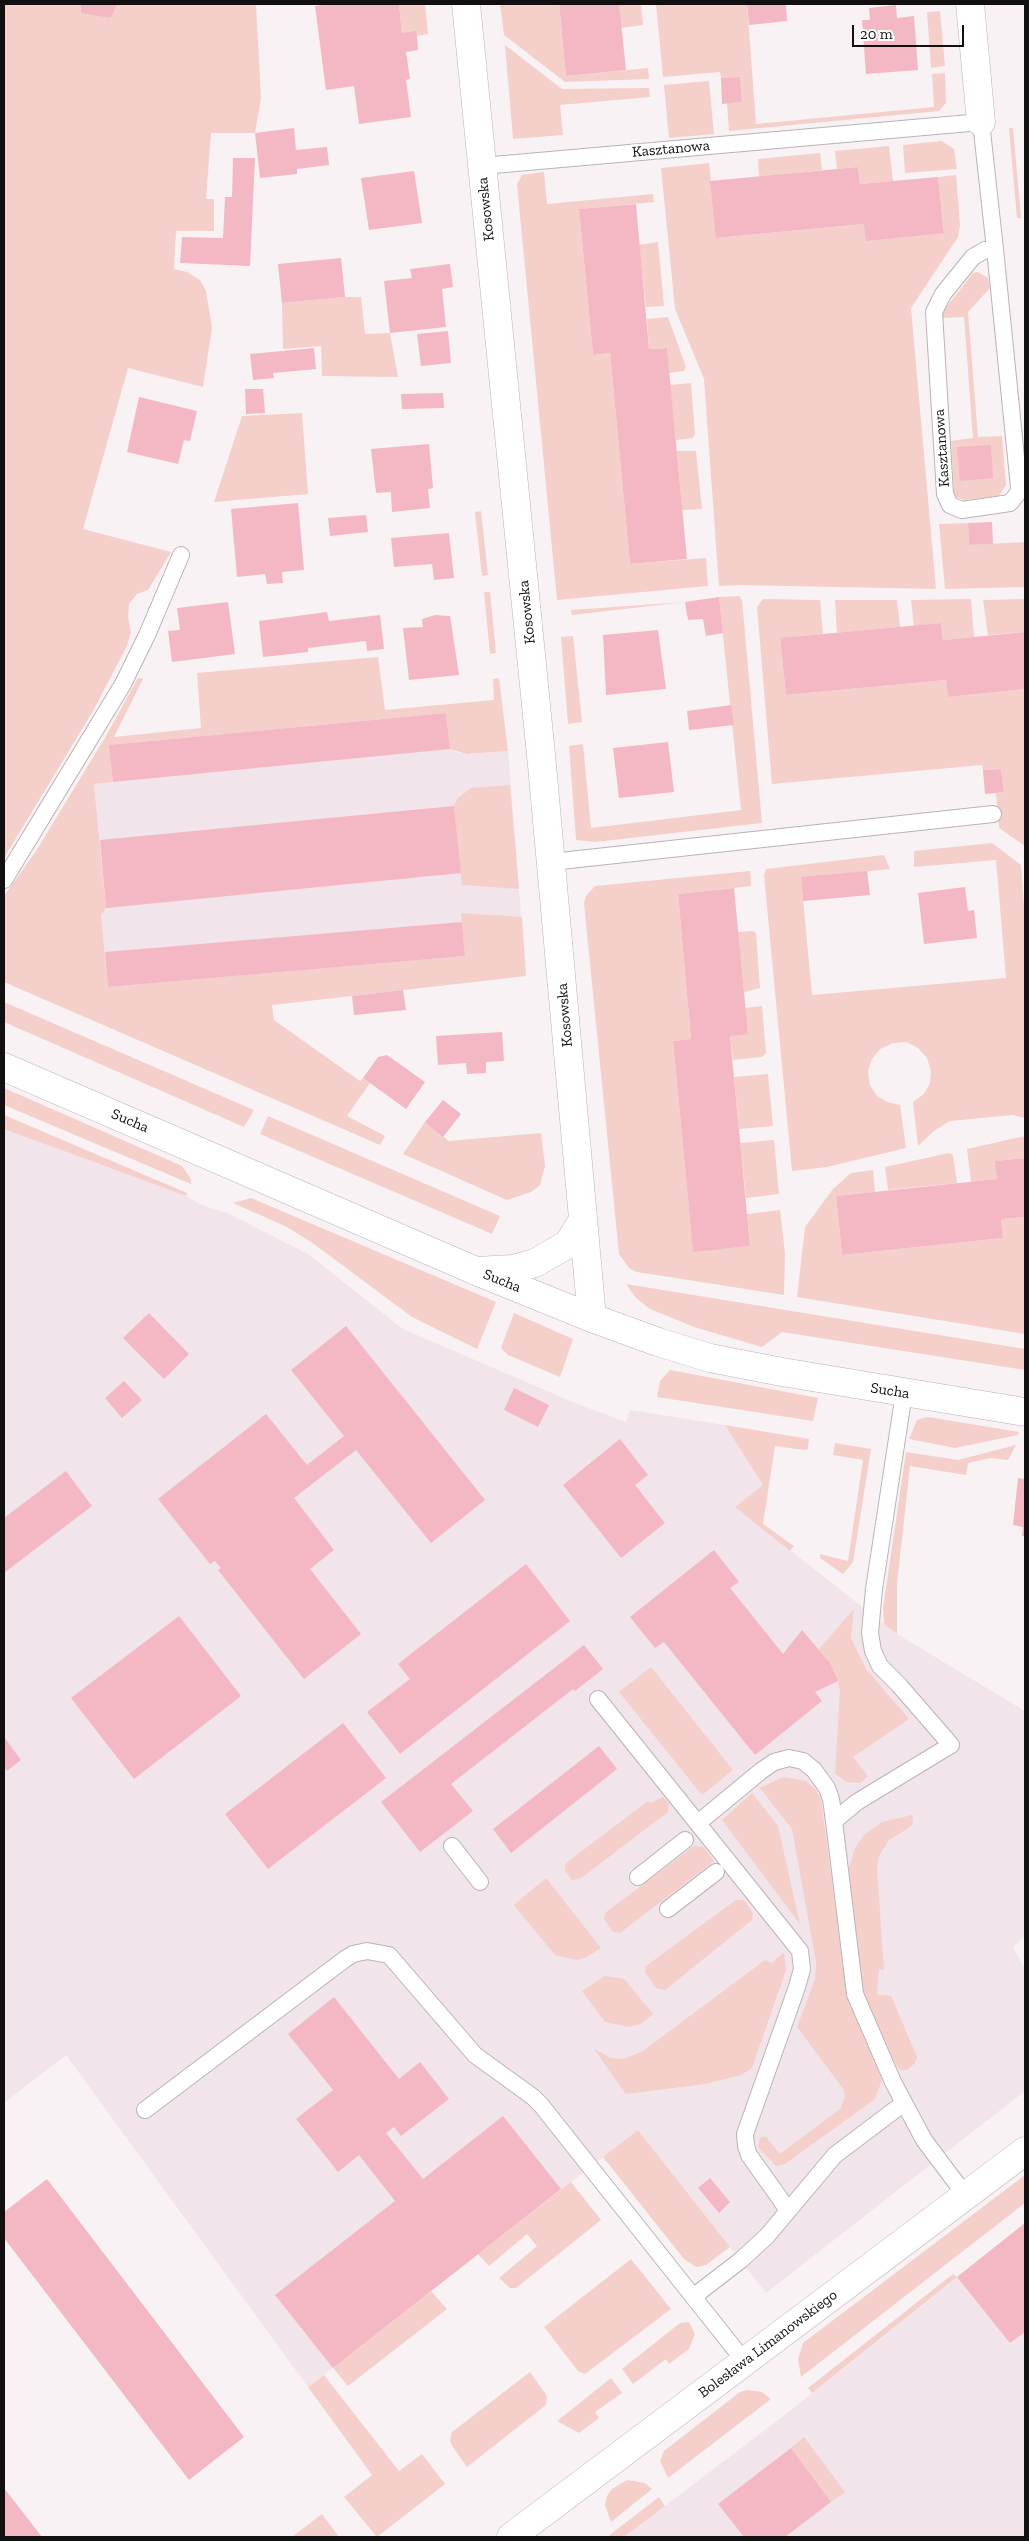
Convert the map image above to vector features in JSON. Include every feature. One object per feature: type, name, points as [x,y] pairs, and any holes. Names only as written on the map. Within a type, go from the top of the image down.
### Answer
[{"type":"street","name":"Kosowska","points":[[466,4],[551,862],[592,1318]]},
{"type":"street","name":"Kasztanowa","points":[[970,4],[981,122]]},
{"type":"street","name":"Sucha","points":[[4,1067],[476,1271],[592,1318],[710,1358],[904,1394],[1025,1412]]},
{"type":"street","points":[[476,1271],[513,1269],[536,1263],[568,1244],[583,1220]]},
{"type":"street","name":"Bolesława Limanowskiego","points":[[511,2537],[1025,2151]]},
{"type":"lane","name":"Kasztanowa","points":[[482,166],[981,122],[995,248],[1018,493],[1010,503],[1004,506],[962,510],[950,505],[945,494],[934,312],[943,294],[973,257],[986,250],[995,248]]},
{"type":"lane","points":[[4,880],[123,684],[147,635],[181,555]]},
{"type":"lane","points":[[551,862],[993,814]]},
{"type":"lane","points":[[834,1822],[857,1802],[951,1745],[880,1666],[873,1652],[870,1633],[873,1597],[904,1394]]},
{"type":"lane","points":[[598,1699],[800,1951],[802,1969],[797,1987],[746,2134],[746,2146],[749,2155],[788,2210]]},
{"type":"lane","points":[[698,1824],[774,1762],[789,1758],[804,1762],[814,1770],[827,1788],[832,1799],[855,1994],[904,2103],[928,2148],[966,2196]]},
{"type":"lane","points":[[638,1877],[685,1840]]},
{"type":"lane","points":[[452,1846],[480,1882]]},
{"type":"lane","points":[[668,1909],[716,1872]]},
{"type":"lane","points":[[145,2110],[345,1959],[353,1954],[367,1951],[389,1955],[475,2055],[533,2096],[541,2105],[745,2362]]},
{"type":"lane","points":[[693,2297],[757,2245],[835,2155],[904,2103]]},
{"type":"shaded area","points":[[4,4],[256,4],[261,98],[255,133],[211,133],[206,199],[214,199],[214,231],[176,231],[174,269],[187,272],[200,280],[206,291],[212,328],[203,387],[128,368],[83,529],[171,552],[148,590],[137,594],[129,604],[128,616],[131,632],[127,646],[93,711],[4,858]]},
{"type":"shaded area","points":[[399,4],[425,4],[428,34],[417,36],[402,33]]},
{"type":"shaded area","points":[[500,4],[559,4],[566,76],[648,68],[649,79],[565,82],[504,35]]},
{"type":"shaded area","points":[[619,4],[641,4],[643,25],[621,28]]},
{"type":"shaded area","points":[[656,4],[747,4],[756,124],[934,107],[932,74],[945,73],[946,103],[939,111],[729,131],[727,103],[742,102],[740,77],[721,78],[720,72],[663,77]]},
{"type":"shaded area","points":[[940,11],[945,66],[931,68],[927,12]]},
{"type":"shaded area","points":[[505,45],[562,89],[649,88],[650,97],[560,105],[563,135],[513,139]]},
{"type":"shaded area","points":[[709,81],[714,134],[669,138],[664,85]]},
{"type":"shaded area","points":[[1009,128],[1013,128],[1021,218],[1017,218]]},
{"type":"shaded area","points":[[942,141],[954,149],[957,169],[905,173],[903,145]]},
{"type":"shaded area","points":[[889,146],[893,181],[860,184],[858,167],[837,169],[835,151]]},
{"type":"shaded area","points":[[820,153],[822,170],[759,177],[758,159]]},
{"type":"shaded area","points":[[709,163],[717,238],[864,224],[944,232],[938,177],[956,175],[960,225],[958,237],[911,308],[936,589],[719,586],[704,379],[675,309],[661,168]]},
{"type":"shaded area","points":[[544,172],[547,204],[653,194],[654,202],[579,209],[593,355],[610,353],[630,564],[706,558],[708,586],[557,600],[517,184],[522,175]]},
{"type":"shaded area","points":[[658,242],[664,306],[646,307],[639,245]]},
{"type":"shaded area","points":[[978,272],[988,278],[990,288],[968,312],[978,437],[1002,436],[1006,485],[999,496],[964,500],[956,497],[954,492],[951,441],[973,438],[964,317],[943,318],[941,314],[973,273]]},
{"type":"shaded area","points":[[361,297],[365,334],[390,333],[398,377],[322,376],[321,346],[283,349],[282,303]]},
{"type":"shaded area","points":[[668,317],[686,367],[684,371],[669,373],[667,348],[649,349],[647,319]]},
{"type":"shaded area","points":[[691,383],[695,434],[693,438],[676,440],[670,385]]},
{"type":"shaded area","points":[[302,413],[308,494],[214,502],[242,416]]},
{"type":"shaded area","points":[[677,451],[696,451],[702,509],[682,510]]},
{"type":"shaded area","points":[[481,511],[488,575],[482,576],[475,512]]},
{"type":"shaded area","points":[[968,523],[969,545],[1025,542],[1025,587],[945,589],[939,524]]},
{"type":"shaded area","points":[[484,592],[490,592],[496,653],[490,654]]},
{"type":"shaded area","points":[[739,596],[742,600],[762,823],[595,842],[576,840],[569,746],[583,744],[591,828],[741,810],[719,597]]},
{"type":"shaded area","points":[[763,599],[820,600],[823,634],[780,639],[786,695],[946,680],[948,697],[1025,689],[1025,846],[999,828],[996,793],[1004,792],[1001,769],[983,770],[982,765],[772,784],[757,607]]},
{"type":"shaded area","points":[[971,599],[974,637],[943,640],[941,623],[914,626],[911,600]]},
{"type":"shaded area","points":[[1025,599],[1025,632],[988,635],[983,600]]},
{"type":"shaded area","points":[[835,600],[897,600],[900,627],[837,633]]},
{"type":"shaded area","points":[[685,602],[572,615],[571,610]]},
{"type":"shaded area","points":[[573,636],[582,722],[568,724],[561,637]]},
{"type":"shaded area","points":[[378,657],[385,710],[494,700],[493,679],[499,678],[508,751],[467,754],[450,749],[446,713],[110,745],[113,782],[94,784],[106,908],[101,915],[108,987],[465,956],[461,913],[522,917],[526,976],[272,1005],[274,1020],[360,1081],[363,1078],[370,1083],[347,1116],[385,1136],[380,1145],[4,982],[4,896],[36,851],[106,736],[138,678],[143,679],[114,737],[201,728],[197,673]]},
{"type":"shaded area","points":[[446,713],[455,752],[467,754],[508,751],[526,976],[151,1019],[108,987],[101,915],[106,908],[94,784],[113,782],[109,745]]},
{"type":"shaded area","points":[[510,785],[519,889],[462,885],[454,806],[458,798],[471,788]]},
{"type":"shaded area","points":[[992,843],[1021,865],[1025,918],[1025,1118],[1013,1115],[950,1121],[934,1131],[918,1146],[913,1102],[924,1094],[930,1083],[931,1071],[927,1058],[918,1048],[906,1042],[893,1043],[880,1049],[872,1059],[868,1071],[870,1085],[877,1096],[887,1102],[900,1105],[906,1148],[827,1167],[792,1171],[764,875],[766,869],[884,855],[890,869],[801,878],[812,995],[1006,978],[996,860],[914,867],[914,851]]},
{"type":"shaded area","points":[[750,871],[751,886],[678,894],[691,1039],[673,1041],[693,1251],[750,1246],[747,1214],[780,1210],[785,1253],[784,1295],[637,1272],[629,1268],[619,1254],[584,903],[586,896],[595,886]]},
{"type":"shaded area","points":[[753,931],[756,933],[760,988],[744,992],[738,932]]},
{"type":"shaded area","points":[[4,1002],[254,1110],[244,1127],[4,1022]]},
{"type":"shaded area","points":[[762,1006],[766,1053],[762,1057],[733,1060],[730,1036],[745,1008]]},
{"type":"shaded area","points":[[768,1074],[773,1126],[739,1129],[734,1077]]},
{"type":"shaded area","points":[[4,1088],[182,1166],[191,1179],[191,1184],[4,1105]]},
{"type":"shaded area","points":[[4,1115],[187,1193],[186,1196],[4,1129]]},
{"type":"shaded area","points":[[268,1116],[500,1216],[492,1234],[260,1134]]},
{"type":"shaded area","points":[[425,1122],[449,1141],[541,1133],[545,1166],[540,1185],[531,1192],[507,1200],[403,1154]]},
{"type":"shaded area","points":[[4,1129],[186,1196],[204,1206],[227,1213],[308,1254],[403,1329],[575,1403],[626,1422],[630,1410],[725,1425],[764,1485],[735,1507],[897,1634],[1025,1711],[1025,1936],[1013,1947],[1025,1969],[1025,2091],[766,2293],[638,2130],[308,2387],[66,2055],[4,2103]]},
{"type":"shaded area","points":[[1025,1136],[1025,1158],[996,1161],[997,1179],[971,1182],[967,1149]]},
{"type":"shaded area","points":[[774,1140],[779,1194],[746,1198],[740,1143]]},
{"type":"shaded area","points":[[949,1153],[953,1155],[957,1183],[888,1190],[885,1167]]},
{"type":"shaded area","points":[[873,1170],[875,1192],[836,1196],[842,1255],[1003,1238],[1001,1219],[1025,1217],[1025,1334],[797,1297],[805,1227],[833,1189],[851,1173]]},
{"type":"shaded area","points":[[251,1198],[496,1302],[477,1349],[412,1317],[314,1244],[287,1227],[233,1203]]},
{"type":"shaded area","points":[[626,1284],[1025,1349],[1025,1370],[782,1332],[762,1347],[694,1327],[650,1309],[636,1298]]},
{"type":"shaded area","points":[[514,1313],[573,1339],[560,1377],[508,1355],[501,1348]]},
{"type":"shaded area","points":[[670,1370],[818,1398],[813,1421],[657,1397],[660,1381]]},
{"type":"shaded area","points":[[928,1417],[1019,1432],[1018,1435],[955,1448],[909,1439],[917,1420]]},
{"type":"shaded area","points":[[725,1425],[809,1439],[808,1449],[805,1450],[775,1446],[763,1524],[794,1546],[790,1551],[735,1507],[763,1485]]},
{"type":"shaded area","points":[[835,1443],[871,1449],[853,1562],[843,1574],[820,1558],[820,1554],[848,1561],[863,1460],[833,1455]]},
{"type":"shaded area","points":[[1016,1445],[1008,1460],[991,1458],[968,1463],[966,1475],[910,1466],[897,1584],[897,1634],[884,1624],[883,1608],[906,1452],[958,1460]]},
{"type":"shaded area","points":[[854,1609],[851,1638],[866,1669],[909,1719],[853,1757],[868,1776],[860,1783],[846,1782],[835,1773],[840,1691],[830,1663],[819,1649]]},
{"type":"shaded area","points":[[651,1667],[733,1770],[702,1795],[619,1692]]},
{"type":"shaded area","points":[[783,1777],[806,1781],[816,1790],[821,1800],[848,1998],[882,2080],[875,2099],[785,2164],[776,2166],[758,2147],[761,2137],[766,2137],[780,2154],[840,2109],[845,2097],[844,2090],[797,2027],[815,1979],[816,1962],[792,1829],[760,1788]]},
{"type":"shaded area","points":[[752,1793],[778,1826],[800,1924],[722,1820]]},
{"type":"shaded area","points":[[663,1797],[669,1804],[668,1812],[580,1879],[572,1880],[565,1871],[566,1863],[648,1801],[651,1803]]},
{"type":"shaded area","points":[[912,1815],[913,1823],[910,1827],[889,1840],[879,1856],[877,1869],[884,1970],[879,1970],[877,1995],[891,1996],[917,2057],[915,2063],[907,2070],[900,2070],[862,1991],[848,1871],[855,1848],[864,1835],[882,1822]]},
{"type":"shaded area","points":[[694,1846],[703,1847],[714,1861],[620,1933],[613,1932],[604,1919],[605,1913]]},
{"type":"shaded area","points":[[546,1878],[601,1948],[587,1957],[577,1960],[555,1955],[514,1905]]},
{"type":"shaded area","points":[[736,1900],[744,1900],[753,1913],[752,1920],[665,1990],[656,1988],[645,1972],[646,1966]]},
{"type":"shaded area","points":[[784,1952],[786,1970],[752,2068],[741,2075],[705,2084],[626,2094],[594,2049],[611,2058],[624,2059],[643,2051],[765,1960],[772,1963]]},
{"type":"shaded area","points":[[605,1976],[624,1979],[653,2014],[641,2024],[629,2027],[605,2022],[582,1991]]},
{"type":"shaded area","points":[[638,2130],[730,2247],[706,2265],[696,2267],[684,2259],[603,2157]]},
{"type":"shaded area","points":[[1025,2175],[1025,2203],[801,2377],[798,2359],[803,2343]]},
{"type":"shaded area","points":[[571,2182],[601,2220],[516,2288],[510,2288],[499,2278],[537,2246],[527,2234],[489,2266],[478,2254]]},
{"type":"shaded area","points":[[1025,2223],[1025,2537],[624,2537],[786,2414]]},
{"type":"shaded area","points":[[631,2259],[671,2309],[585,2374],[578,2371],[544,2327]]},
{"type":"shaded area","points":[[953,2274],[957,2277],[812,2393],[808,2388]]},
{"type":"shaded area","points":[[431,2291],[447,2309],[348,2386],[333,2368]]},
{"type":"shaded area","points":[[689,2322],[695,2334],[689,2349],[669,2364],[666,2359],[633,2384],[622,2369],[680,2323]]},
{"type":"shaded area","points":[[530,2372],[547,2396],[546,2405],[467,2467],[452,2446],[450,2440],[452,2432]]},
{"type":"shaded area","points":[[324,2375],[399,2471],[422,2454],[445,2484],[377,2537],[344,2497],[372,2475],[308,2387]]},
{"type":"shaded area","points":[[611,2378],[622,2393],[595,2412],[599,2418],[579,2433],[557,2421]]},
{"type":"shaded area","points":[[747,2390],[762,2392],[771,2399],[668,2478],[660,2461],[664,2451],[740,2392]]},
{"type":"shaded area","points":[[804,2437],[845,2492],[831,2502],[791,2448]]},
{"type":"shaded area","points":[[627,2480],[645,2483],[652,2489],[611,2522],[605,2505],[607,2496],[612,2489]]},
{"type":"shaded area","points":[[659,2497],[665,2506],[624,2537],[607,2537]]},
{"type":"shaded area","points":[[322,2514],[339,2537],[292,2537]]},
{"type":"building","points":[[81,4],[117,4],[111,18],[81,13]]},
{"type":"building","points":[[330,4],[399,4],[402,33],[416,31],[417,36],[418,50],[406,52],[410,79],[406,80],[411,117],[359,124],[354,86],[326,90],[315,6]]},
{"type":"building","points":[[559,4],[619,4],[626,70],[566,76]]},
{"type":"building","points":[[747,4],[786,4],[787,21],[749,25]]},
{"type":"building","points":[[896,5],[897,18],[914,16],[918,70],[866,74],[862,20],[870,20],[869,8]]},
{"type":"building","points":[[740,77],[742,102],[722,104],[721,78]]},
{"type":"building","points":[[294,128],[296,150],[327,147],[329,165],[297,169],[297,174],[260,178],[255,133]]},
{"type":"building","points":[[233,158],[255,158],[250,266],[180,263],[182,237],[223,238],[225,197],[232,197]]},
{"type":"building","points":[[858,167],[860,184],[938,177],[944,233],[866,241],[864,224],[716,238],[710,181]]},
{"type":"building","points":[[414,171],[422,223],[369,230],[361,178]]},
{"type":"building","points":[[636,204],[649,349],[667,348],[687,559],[630,564],[610,353],[593,355],[579,209]]},
{"type":"building","points":[[341,258],[345,297],[282,303],[278,264]]},
{"type":"building","points":[[450,264],[453,287],[442,289],[446,327],[390,333],[384,281],[412,278],[410,269]]},
{"type":"building","points":[[448,331],[451,363],[421,366],[417,334]]},
{"type":"building","points":[[314,348],[316,369],[273,373],[274,378],[253,380],[250,354]]},
{"type":"building","points":[[245,389],[263,389],[265,413],[246,414]]},
{"type":"building","points":[[443,393],[444,408],[402,409],[401,394]]},
{"type":"building","points":[[139,397],[197,411],[190,441],[184,440],[178,464],[127,452]]},
{"type":"building","points":[[429,444],[433,488],[428,489],[430,508],[392,512],[391,492],[376,493],[371,449]]},
{"type":"building","points":[[991,445],[993,478],[960,481],[957,447]]},
{"type":"building","points":[[298,503],[304,570],[282,572],[283,583],[267,584],[265,574],[237,577],[231,509]]},
{"type":"building","points":[[366,515],[368,532],[330,536],[328,518]]},
{"type":"building","points":[[992,522],[993,544],[969,545],[968,523]]},
{"type":"building","points":[[449,533],[454,578],[434,580],[432,564],[394,567],[391,538]]},
{"type":"building","points":[[719,597],[723,633],[706,636],[703,619],[688,620],[685,602]]},
{"type":"building","points":[[228,602],[235,654],[172,662],[168,631],[180,630],[177,608]]},
{"type":"building","points":[[327,612],[329,621],[380,615],[384,649],[367,651],[366,641],[308,648],[308,652],[263,657],[259,621]]},
{"type":"building","points":[[435,615],[450,616],[459,675],[409,680],[403,628],[423,627],[422,619]]},
{"type":"building","points":[[941,623],[943,640],[1025,632],[1025,689],[948,697],[946,680],[786,695],[780,638]]},
{"type":"building","points":[[658,630],[666,689],[606,695],[603,635]]},
{"type":"building","points":[[731,705],[734,725],[689,730],[687,711]]},
{"type":"building","points":[[446,713],[450,749],[113,782],[109,745]]},
{"type":"building","points":[[668,742],[674,792],[619,798],[613,748]]},
{"type":"building","points":[[1001,769],[1004,792],[985,794],[983,770]]},
{"type":"building","points":[[454,806],[461,873],[106,908],[100,840]]},
{"type":"building","points":[[867,871],[870,895],[803,901],[801,877]]},
{"type":"building","points":[[965,887],[968,911],[974,910],[977,938],[924,944],[918,893]]},
{"type":"building","points":[[734,888],[748,1034],[730,1036],[750,1246],[693,1252],[673,1041],[691,1039],[678,894]]},
{"type":"building","points":[[462,922],[465,956],[108,987],[105,952]]},
{"type":"building","points":[[403,990],[406,1010],[354,1015],[352,996]]},
{"type":"building","points":[[502,1032],[504,1061],[486,1062],[486,1073],[467,1074],[466,1063],[438,1065],[436,1036]]},
{"type":"building","points":[[387,1055],[425,1082],[406,1109],[363,1078],[378,1057]]},
{"type":"building","points":[[443,1100],[461,1114],[443,1137],[425,1122]]},
{"type":"building","points":[[1025,1158],[1025,1217],[1001,1219],[1003,1238],[842,1255],[836,1196],[997,1179],[995,1161]]},
{"type":"building","points":[[149,1313],[189,1354],[164,1379],[123,1338]]},
{"type":"building","points":[[346,1326],[485,1500],[431,1543],[356,1450],[294,1498],[334,1550],[310,1569],[361,1634],[304,1679],[218,1570],[221,1568],[215,1561],[210,1564],[158,1499],[266,1414],[307,1465],[344,1436],[291,1370]]},
{"type":"building","points":[[124,1381],[142,1400],[122,1418],[105,1398]]},
{"type":"building","points":[[514,1388],[549,1405],[538,1427],[504,1410]]},
{"type":"building","points":[[620,1439],[648,1475],[635,1485],[665,1523],[621,1558],[563,1485]]},
{"type":"building","points":[[66,1471],[92,1506],[4,1573],[4,1518]]},
{"type":"building","points":[[1018,1478],[1025,1479],[1025,1536],[1022,1536],[1023,1527],[1013,1525]]},
{"type":"building","points":[[714,1550],[739,1582],[730,1588],[783,1654],[802,1630],[830,1663],[838,1681],[815,1692],[822,1701],[755,1755],[664,1642],[655,1648],[630,1617]]},
{"type":"building","points":[[526,1564],[570,1621],[400,1754],[367,1712],[410,1679],[398,1664]]},
{"type":"building","points":[[179,1616],[241,1696],[134,1779],[71,1698]]},
{"type":"building","points":[[584,1645],[603,1669],[575,1691],[573,1689],[451,1784],[473,1811],[420,1852],[381,1802]]},
{"type":"building","points":[[343,1723],[386,1778],[268,1869],[225,1814]]},
{"type":"building","points":[[4,1737],[21,1760],[7,1771],[4,1767]]},
{"type":"building","points":[[599,1746],[617,1769],[511,1853],[493,1829]]},
{"type":"building","points":[[334,1997],[399,2079],[420,2062],[449,2099],[401,2136],[394,2127],[386,2133],[423,2179],[503,2116],[561,2189],[333,2368],[275,2295],[395,2201],[359,2155],[338,2172],[296,2119],[333,2090],[288,2034]]},
{"type":"building","points":[[710,2178],[730,2202],[719,2213],[698,2188]]},
{"type":"building","points":[[47,2179],[244,2437],[189,2480],[4,2238],[4,2212]]},
{"type":"building","points":[[1025,2223],[1025,2332],[1010,2343],[957,2277]]},
{"type":"building","points":[[791,2448],[831,2502],[785,2537],[744,2537],[718,2504]]},
{"type":"building","points":[[4,2488],[42,2537],[4,2537]]}]
